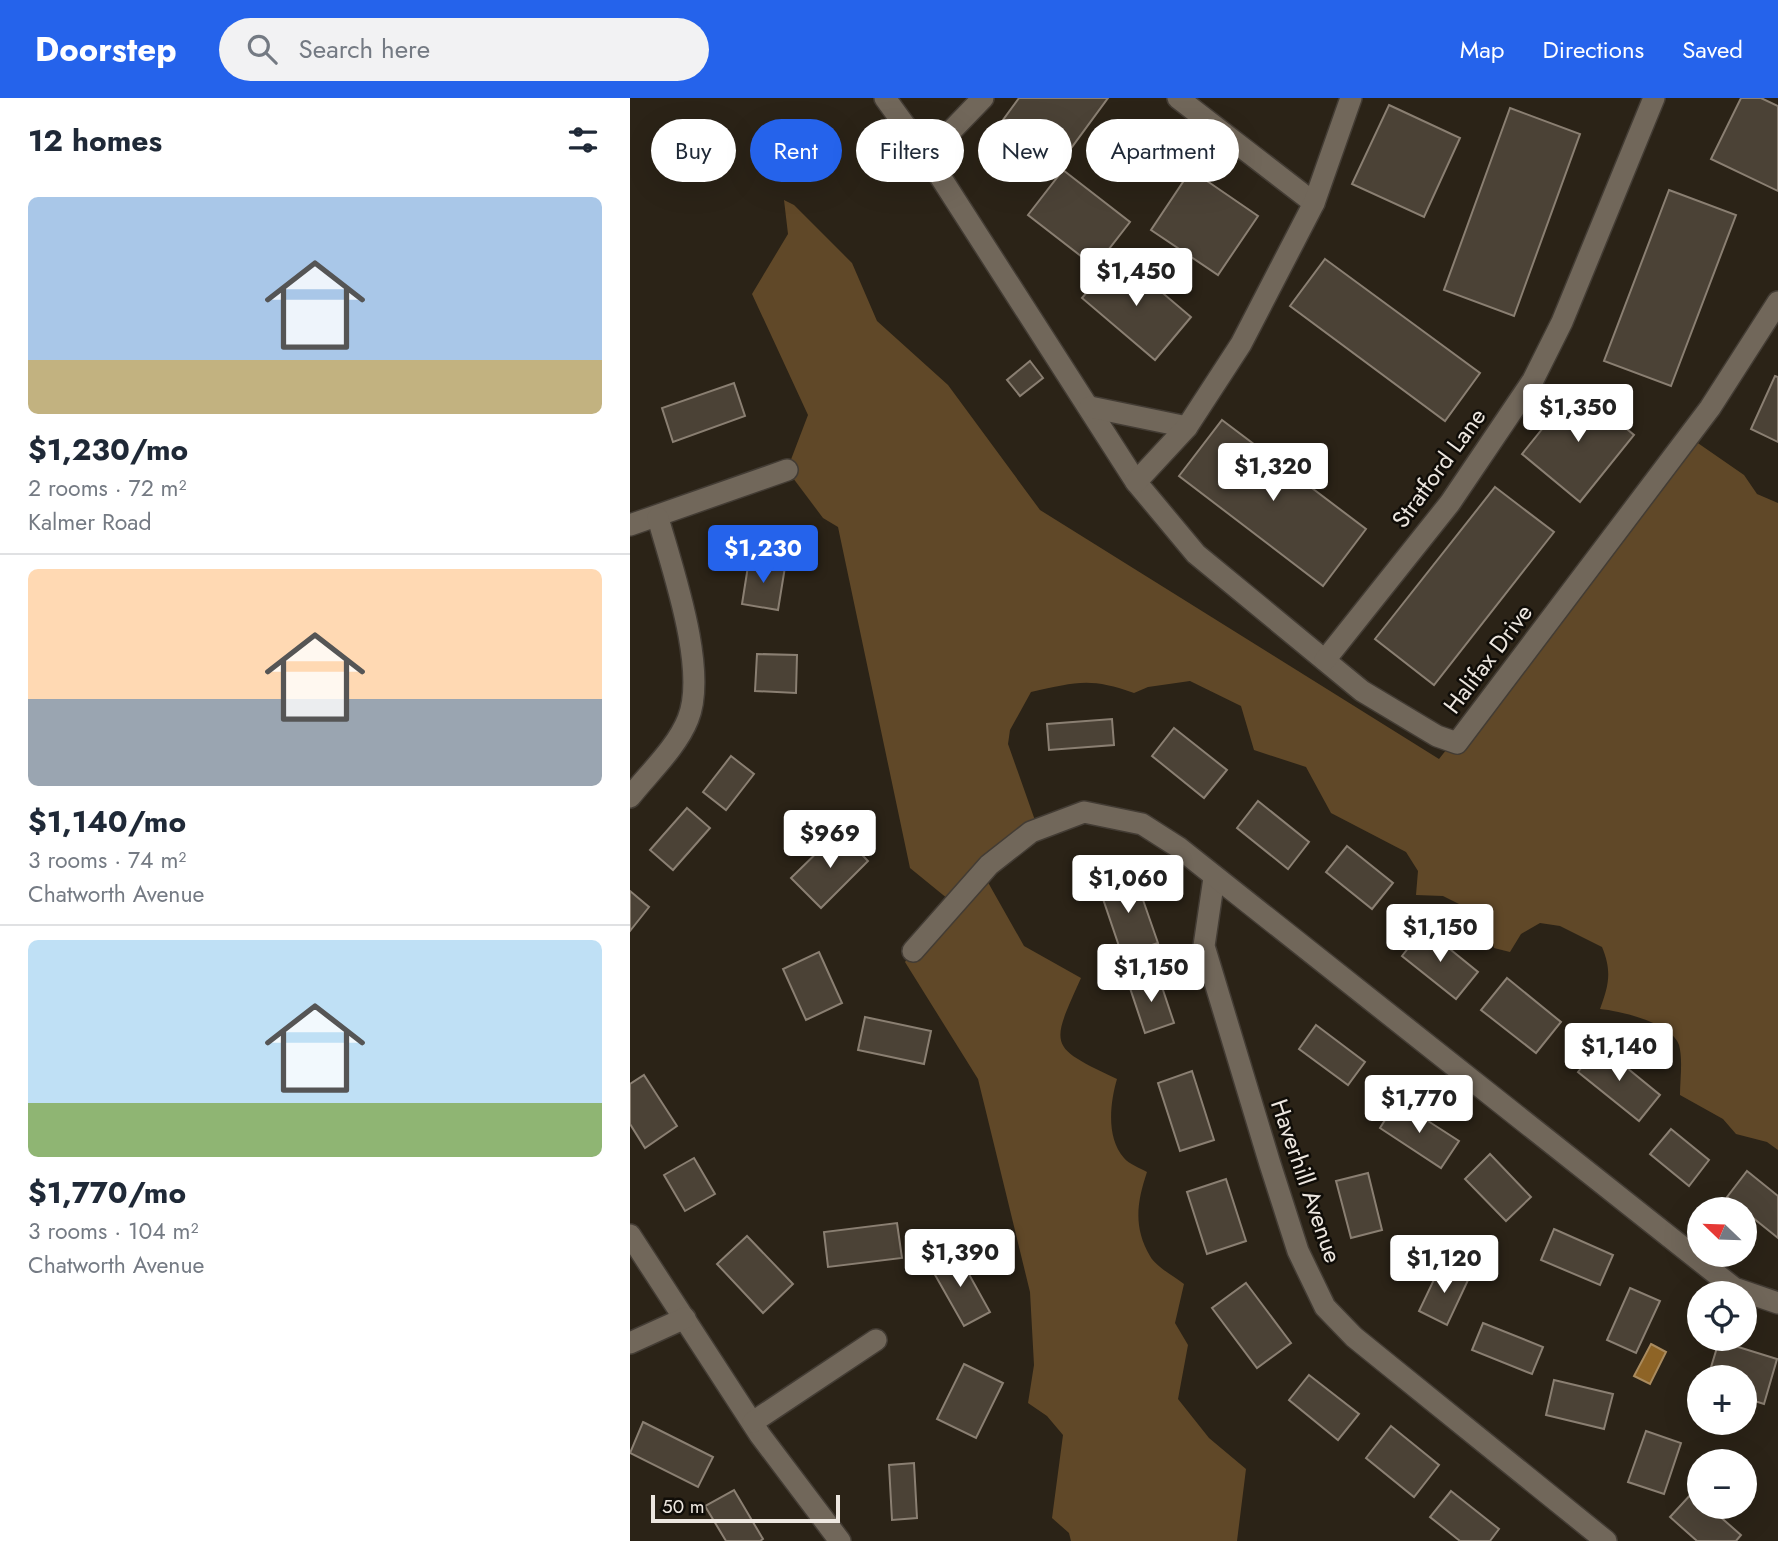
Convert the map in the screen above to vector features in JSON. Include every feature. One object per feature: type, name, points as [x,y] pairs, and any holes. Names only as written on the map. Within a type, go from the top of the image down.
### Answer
[{"type":"street","name":"Halifax Drive","points":[[885,98],[900,119]]},
{"type":"street","points":[[963,119],[983,98]]},
{"type":"street","points":[[1178,98],[1314,203]]},
{"type":"street","points":[[1136,482],[1187,427],[1241,344],[1314,203],[1352,98]]},
{"type":"street","name":"Stratford Lane","points":[[1325,660],[1450,503],[1533,380],[1562,321],[1654,98]]},
{"type":"street","name":"Halifax Drive","points":[[944,182],[1136,482],[1196,554],[1362,691],[1437,736],[1457,743],[1710,408],[1769,320],[1778,302]]},
{"type":"street","points":[[1090,407],[1187,427]]},
{"type":"street","points":[[630,526],[788,470]]},
{"type":"street","points":[[630,797],[688,720],[694,694],[687,623],[658,518]]},
{"type":"street","points":[[913,951],[989,865],[1031,832],[1084,813],[1142,824],[1178,847],[1734,1289],[1778,1303]]},
{"type":"street","name":"Haverhill Avenue","points":[[1214,878],[1205,946],[1298,1251],[1325,1307],[1354,1337],[1606,1541]]},
{"type":"street","points":[[630,1235],[753,1422],[840,1541]]},
{"type":"street","points":[[630,1343],[685,1318]]},
{"type":"street","points":[[753,1422],[876,1340]]},
{"type":"shaded area","points":[[784,200],[794,205],[852,263],[877,321],[948,385],[1040,510],[1439,759],[1692,439],[1744,475],[1757,494],[1778,503],[1778,1150],[1767,1142],[1736,1134],[1723,1119],[1680,1095],[1679,1045],[1667,1030],[1632,1015],[1600,1009],[1608,978],[1602,947],[1560,926],[1540,923],[1521,934],[1510,952],[1494,948],[1487,918],[1443,896],[1416,895],[1418,871],[1406,852],[1331,813],[1306,767],[1254,750],[1241,706],[1190,681],[1148,687],[1134,693],[1094,683],[1072,684],[1031,692],[1010,730],[1008,744],[1037,826],[981,870],[1024,946],[1081,978],[1064,1018],[1062,1042],[1067,1051],[1078,1059],[1117,1079],[1111,1109],[1114,1141],[1126,1160],[1147,1172],[1138,1214],[1141,1235],[1153,1260],[1184,1284],[1175,1323],[1188,1345],[1178,1399],[1209,1438],[1246,1469],[1237,1541],[1071,1541],[1069,1533],[1052,1518],[1063,1435],[1047,1416],[1028,1403],[1034,1365],[1030,1292],[978,1079],[905,962],[948,899],[910,868],[838,527],[823,518],[787,470],[808,415],[752,294],[788,234]]},
{"type":"shaded area","points":[[1651,1344],[1666,1352],[1650,1384],[1634,1376]]},
{"type":"building","points":[[1019,98],[1108,98],[1093,119],[1086,119],[1086,128],[1072,147],[1072,119],[1004,119]]},
{"type":"building","points":[[1741,98],[1761,98],[1778,106],[1778,191],[1711,159]]},
{"type":"building","points":[[1389,105],[1460,138],[1424,217],[1352,184]]},
{"type":"building","points":[[1510,108],[1580,134],[1514,316],[1444,290]]},
{"type":"building","points":[[1072,177],[1130,222],[1095,267],[1028,215],[1054,182],[1072,182]]},
{"type":"building","points":[[1183,182],[1208,182],[1258,216],[1218,275],[1151,230]]},
{"type":"building","points":[[1669,190],[1736,215],[1671,386],[1604,361]]},
{"type":"building","points":[[1118,255],[1191,317],[1155,360],[1082,298]]},
{"type":"building","points":[[1325,259],[1480,373],[1445,421],[1290,306]]},
{"type":"building","points":[[1030,361],[1043,378],[1020,396],[1007,380]]},
{"type":"building","points":[[1775,376],[1778,377],[1778,442],[1751,429]]},
{"type":"building","points":[[734,383],[745,416],[673,442],[662,408]]},
{"type":"building","points":[[1576,387],[1634,435],[1580,502],[1522,454]]},
{"type":"building","points":[[1222,420],[1366,529],[1323,586],[1179,476]]},
{"type":"building","points":[[1495,487],[1554,532],[1434,685],[1375,639]]},
{"type":"building","points":[[749,560],[785,567],[778,610],[742,604]]},
{"type":"building","points":[[757,654],[797,655],[796,693],[755,691]]},
{"type":"building","points":[[1112,719],[1114,745],[1049,750],[1047,724]]},
{"type":"building","points":[[1174,728],[1227,770],[1204,798],[1152,756]]},
{"type":"building","points":[[731,756],[754,774],[726,810],[703,792]]},
{"type":"building","points":[[1258,801],[1309,842],[1288,869],[1237,828]]},
{"type":"building","points":[[687,808],[710,828],[673,870],[650,850]]},
{"type":"building","points":[[839,831],[868,861],[821,908],[791,878]]},
{"type":"building","points":[[1347,846],[1393,883],[1372,909],[1326,872]]},
{"type":"building","points":[[1134,874],[1158,943],[1122,955],[1099,887]]},
{"type":"building","points":[[630,891],[649,907],[630,931]]},
{"type":"building","points":[[1424,928],[1478,972],[1456,999],[1402,956]]},
{"type":"building","points":[[819,952],[842,1003],[806,1020],[783,969]]},
{"type":"building","points":[[1158,975],[1174,1023],[1145,1033],[1129,985]]},
{"type":"building","points":[[1507,978],[1561,1022],[1536,1053],[1481,1010]]},
{"type":"building","points":[[865,1017],[931,1031],[924,1064],[858,1050]]},
{"type":"building","points":[[1316,1025],[1365,1062],[1348,1085],[1299,1049]]},
{"type":"building","points":[[1599,1045],[1660,1095],[1639,1121],[1578,1072]]},
{"type":"building","points":[[1192,1071],[1214,1140],[1180,1151],[1158,1083]]},
{"type":"building","points":[[644,1075],[677,1126],[645,1148],[630,1124],[630,1084]]},
{"type":"building","points":[[1397,1101],[1459,1141],[1441,1168],[1380,1128]]},
{"type":"building","points":[[1671,1129],[1709,1160],[1689,1186],[1650,1154]]},
{"type":"building","points":[[1490,1154],[1531,1197],[1506,1221],[1465,1179]]},
{"type":"building","points":[[694,1158],[715,1194],[685,1211],[664,1175]]},
{"type":"building","points":[[1747,1171],[1778,1196],[1778,1238],[1757,1221],[1757,1197],[1727,1197]]},
{"type":"building","points":[[1368,1173],[1382,1230],[1351,1238],[1336,1181]]},
{"type":"building","points":[[1226,1179],[1246,1241],[1207,1254],[1187,1192]]},
{"type":"building","points":[[897,1223],[902,1258],[828,1267],[824,1232]]},
{"type":"building","points":[[1554,1229],[1613,1255],[1600,1285],[1541,1260]]},
{"type":"building","points":[[747,1236],[793,1284],[763,1313],[717,1264]]},
{"type":"building","points":[[956,1251],[990,1312],[964,1326],[930,1266]]},
{"type":"building","points":[[1441,1265],[1469,1278],[1447,1325],[1419,1311]]},
{"type":"building","points":[[1246,1283],[1291,1343],[1257,1368],[1212,1308]]},
{"type":"building","points":[[1630,1288],[1660,1301],[1636,1353],[1607,1340]]},
{"type":"building","points":[[1483,1323],[1543,1347],[1532,1374],[1472,1350]]},
{"type":"building","points":[[1716,1351],[1751,1351],[1777,1359],[1764,1404],[1757,1402],[1757,1365],[1712,1365]]},
{"type":"building","points":[[964,1364],[1003,1383],[976,1438],[937,1419]]},
{"type":"building","points":[[1309,1375],[1359,1414],[1338,1440],[1289,1400]]},
{"type":"building","points":[[1554,1380],[1613,1394],[1604,1429],[1546,1415]]},
{"type":"building","points":[[643,1422],[713,1457],[698,1487],[630,1453]]},
{"type":"building","points":[[1391,1426],[1439,1465],[1414,1497],[1366,1458]]},
{"type":"building","points":[[1646,1431],[1681,1443],[1664,1494],[1628,1482]]},
{"type":"building","points":[[914,1463],[917,1518],[892,1520],[889,1465]]},
{"type":"building","points":[[734,1490],[763,1539],[760,1541],[726,1541],[705,1506]]},
{"type":"building","points":[[1451,1491],[1499,1529],[1490,1541],[1460,1541],[1430,1517]]},
{"type":"building","points":[[1687,1499],[1687,1519],[1723,1519],[1741,1535],[1736,1541],[1697,1541],[1670,1517]]}]
